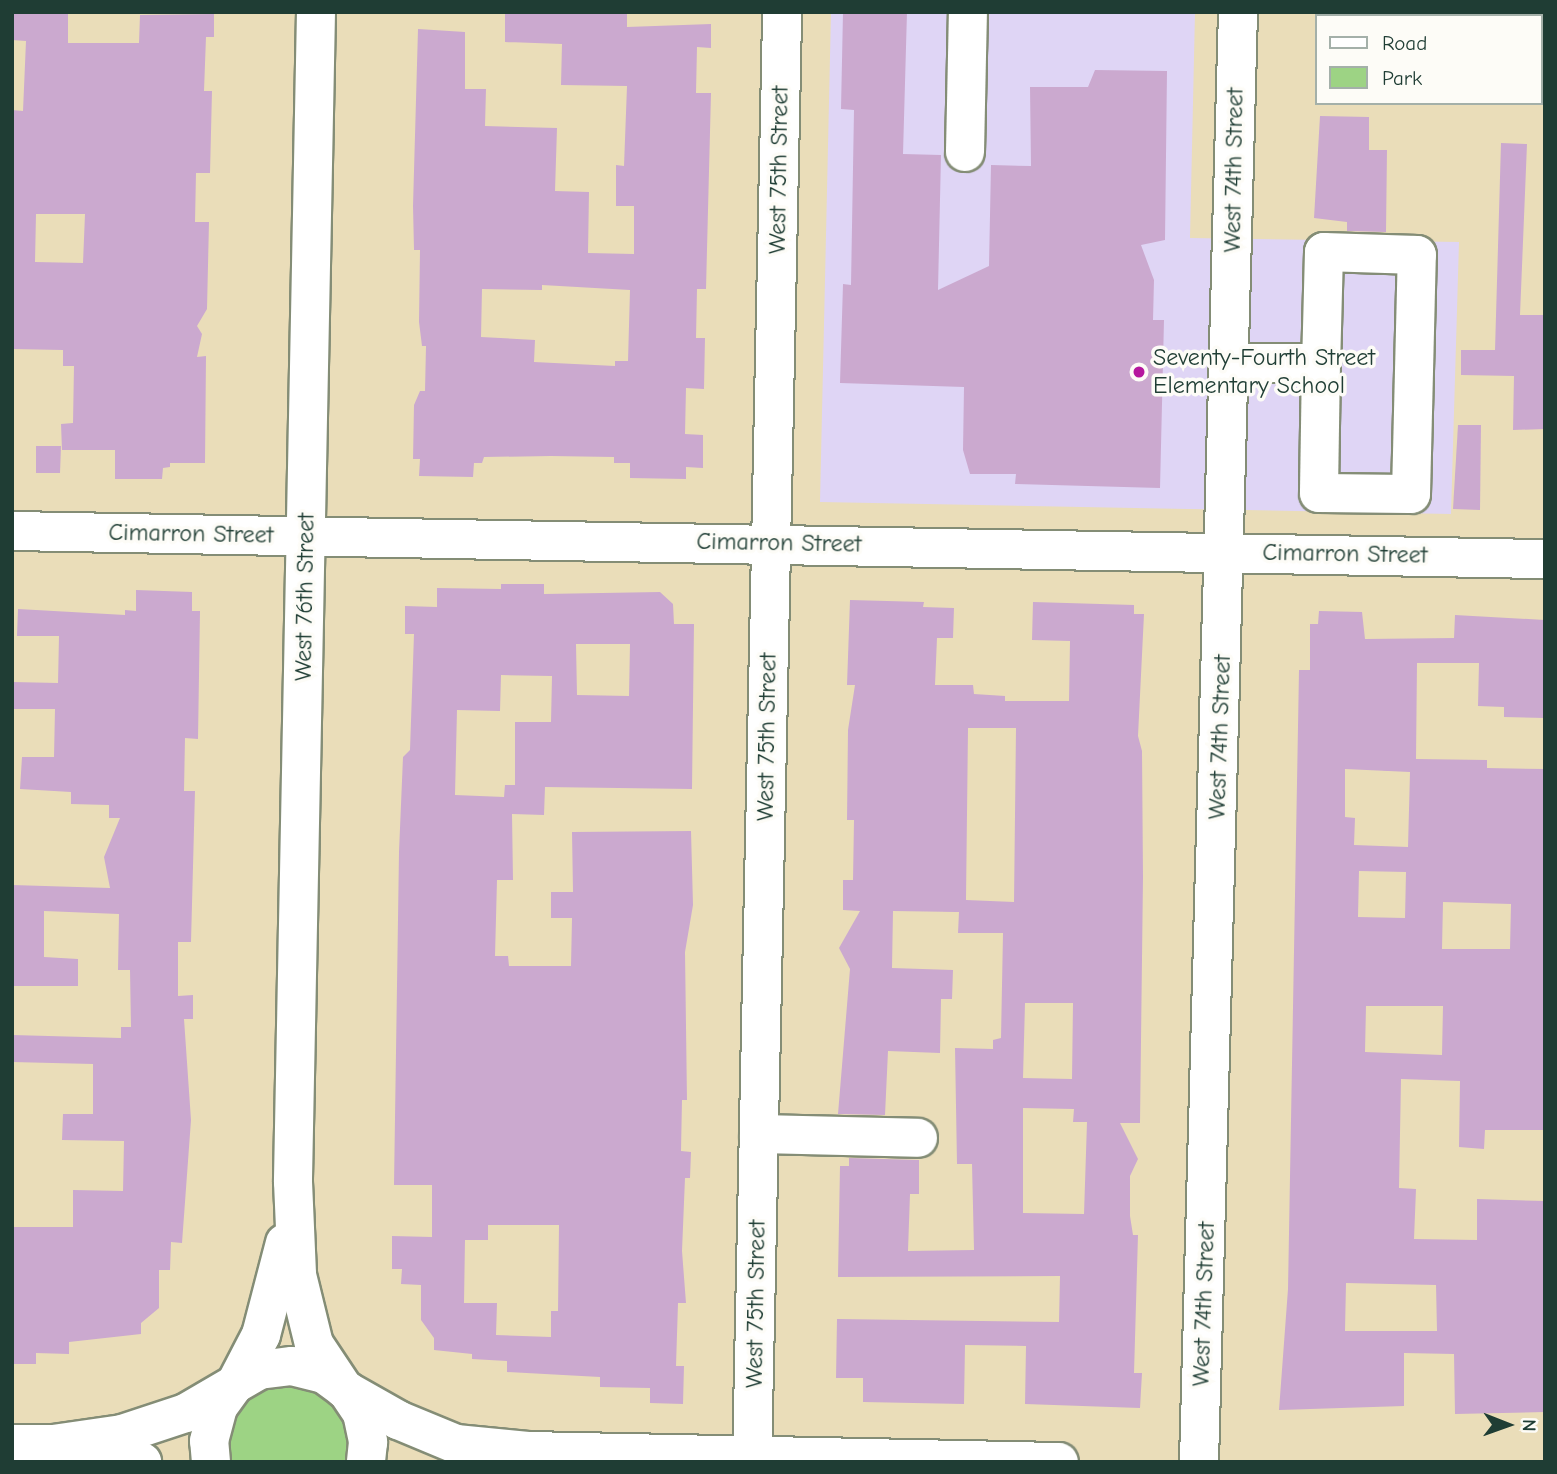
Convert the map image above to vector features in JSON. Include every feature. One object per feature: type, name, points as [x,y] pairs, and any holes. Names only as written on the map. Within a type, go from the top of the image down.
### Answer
[{"type":"street","name":"West 76th Street","points":[[316,12],[293,1182],[297,1275],[314,1344],[362,1413],[369,1442],[366,1462]]},
{"type":"street","name":"West 75th Street","points":[[753,1459],[782,12]]},
{"type":"street","points":[[965,152],[968,12]]},
{"type":"street","name":"West 74th Street","points":[[1199,1462],[1226,550],[1238,12]]},
{"type":"street","points":[[1324,252],[1417,255],[1411,494],[1319,492],[1321,363],[1324,252]]},
{"type":"street","points":[[1230,363],[1321,363]]},
{"type":"street","name":"Cimarron Street","points":[[12,531],[1226,550],[1545,559]]},
{"type":"street","points":[[759,1134],[918,1138]]},
{"type":"street","name":"West 76th Street","points":[[211,1462],[209,1441],[218,1407],[235,1384],[261,1335],[282,1271],[293,1182]]},
{"type":"street","points":[[12,1444],[52,1444],[122,1434],[186,1413],[259,1370],[292,1366],[324,1374],[345,1390],[398,1420],[456,1444],[528,1451],[753,1459],[1059,1462]]},
{"type":"street","points":[[52,1444],[142,1462]]},
{"type":"street","points":[[426,1462],[528,1451]]},
{"type":"shaded area","name":"Seventy-Fourth Street Elementary School","points":[[831,12],[1195,12],[1190,238],[1459,242],[1451,514],[820,502]]},
{"type":"green space","points":[[263,1376],[337,1391],[359,1462],[217,1462],[225,1413]]},
{"type":"building","points":[[12,12],[68,12],[68,43],[139,43],[140,15],[214,14],[214,37],[206,37],[204,91],[212,91],[210,173],[196,173],[195,222],[209,222],[207,309],[197,326],[202,334],[197,357],[206,356],[205,463],[170,463],[170,467],[163,468],[162,479],[115,479],[115,450],[62,450],[61,424],[73,423],[74,366],[63,366],[63,350],[12,349],[12,110],[23,111],[26,41],[12,40]],"holes":[[[36,214],[85,214],[83,263],[35,262]]]},
{"type":"building","points":[[505,12],[627,12],[627,27],[711,24],[711,48],[697,47],[696,93],[711,93],[706,289],[697,289],[696,338],[705,338],[704,389],[686,388],[685,434],[703,435],[703,468],[686,467],[686,479],[630,478],[630,463],[614,463],[614,457],[551,456],[484,457],[482,463],[474,463],[473,477],[419,476],[420,459],[413,459],[414,405],[420,391],[425,391],[426,346],[422,346],[419,322],[420,250],[414,250],[418,29],[465,32],[465,89],[486,89],[485,126],[557,128],[555,191],[589,192],[588,253],[634,254],[634,206],[616,206],[616,165],[624,166],[627,86],[561,85],[562,44],[505,42]],"holes":[[[542,285],[630,290],[628,361],[615,361],[615,366],[534,362],[535,340],[481,337],[482,289],[542,290]]]},
{"type":"building","points":[[843,12],[907,12],[903,154],[941,155],[938,290],[989,266],[991,165],[1031,166],[1030,87],[1088,87],[1095,70],[1167,71],[1165,240],[1141,245],[1154,280],[1153,320],[1164,320],[1160,488],[1015,484],[1016,474],[970,474],[963,450],[964,387],[840,383],[843,284],[851,285],[854,110],[841,109]]},
{"type":"building","points":[[1320,116],[1369,117],[1369,150],[1387,150],[1386,232],[1347,231],[1347,222],[1314,218]]},
{"type":"building","points":[[1501,143],[1527,144],[1520,315],[1545,315],[1545,429],[1513,430],[1514,376],[1461,375],[1461,350],[1495,350]]},
{"type":"building","points":[[1458,425],[1481,425],[1480,510],[1453,509]]},
{"type":"building","points":[[36,446],[61,446],[60,473],[36,473]]},
{"type":"building","points":[[501,584],[544,584],[544,594],[660,592],[673,604],[674,624],[694,624],[692,789],[545,787],[544,815],[512,814],[513,880],[497,880],[495,956],[508,956],[509,966],[571,966],[572,918],[551,918],[551,892],[573,892],[572,832],[691,831],[693,905],[685,952],[687,1100],[682,1100],[681,1151],[691,1152],[690,1178],[685,1178],[682,1251],[686,1303],[678,1303],[676,1366],[684,1366],[683,1404],[650,1403],[650,1388],[600,1387],[600,1377],[507,1372],[507,1361],[472,1359],[472,1354],[434,1350],[434,1338],[421,1320],[421,1285],[401,1284],[402,1269],[392,1269],[392,1236],[432,1237],[432,1185],[394,1185],[399,852],[403,757],[410,750],[414,634],[405,634],[405,606],[437,607],[437,588],[501,589]],"holes":[[[576,644],[630,644],[629,696],[577,695]],[[501,675],[552,676],[551,722],[515,722],[515,785],[505,785],[504,797],[455,795],[457,710],[500,711]],[[488,1225],[559,1225],[558,1311],[551,1311],[551,1337],[496,1335],[497,1303],[464,1303],[465,1240],[488,1240]]]},
{"type":"building","points":[[136,590],[192,592],[192,611],[200,611],[198,739],[185,738],[184,791],[195,791],[191,942],[178,942],[178,996],[193,995],[193,1019],[184,1019],[191,1120],[182,1243],[171,1242],[170,1270],[159,1270],[159,1308],[141,1323],[141,1334],[69,1342],[69,1354],[36,1353],[36,1364],[12,1364],[12,1227],[73,1227],[73,1190],[123,1191],[124,1141],[62,1140],[63,1114],[93,1114],[93,1064],[12,1062],[12,1035],[121,1038],[121,1027],[131,1027],[130,970],[118,970],[119,914],[44,911],[44,957],[78,959],[78,986],[12,986],[12,885],[110,888],[104,857],[120,818],[109,818],[109,805],[71,804],[71,792],[20,789],[22,757],[54,757],[55,709],[12,709],[12,682],[58,683],[59,636],[17,636],[18,609],[125,615],[125,610],[136,611]]},
{"type":"building","points":[[850,600],[924,602],[923,607],[954,608],[953,638],[937,638],[935,685],[973,685],[974,694],[1005,696],[1005,701],[1069,701],[1070,641],[1032,640],[1033,602],[1134,605],[1134,614],[1144,614],[1138,736],[1142,751],[1143,877],[1140,1123],[1120,1123],[1138,1159],[1130,1176],[1130,1216],[1133,1235],[1138,1235],[1134,1373],[1142,1373],[1140,1408],[1025,1404],[1026,1346],[965,1345],[964,1404],[863,1402],[863,1378],[836,1378],[837,1319],[1059,1322],[1060,1276],[838,1277],[840,1166],[849,1166],[849,1158],[919,1160],[919,1194],[910,1194],[908,1251],[974,1250],[972,1164],[957,1164],[955,1048],[993,1049],[993,1040],[1001,1038],[1003,933],[958,933],[959,912],[893,911],[892,968],[953,970],[952,999],[941,999],[940,1053],[888,1051],[885,1115],[838,1114],[850,969],[839,948],[860,911],[843,910],[843,880],[853,880],[854,820],[847,820],[848,730],[855,685],[847,685]],"holes":[[[968,728],[1016,728],[1014,902],[966,900]],[[1025,1003],[1073,1003],[1072,1079],[1023,1078]],[[1023,1108],[1074,1109],[1073,1122],[1087,1122],[1084,1214],[1023,1213]]]},
{"type":"building","points":[[1319,611],[1362,612],[1365,639],[1454,638],[1455,615],[1545,620],[1545,718],[1504,717],[1504,707],[1478,706],[1479,663],[1417,663],[1416,759],[1487,760],[1487,768],[1545,769],[1545,1130],[1485,1130],[1484,1149],[1459,1147],[1460,1081],[1401,1079],[1399,1188],[1416,1189],[1414,1239],[1477,1240],[1477,1199],[1545,1201],[1545,1412],[1455,1414],[1454,1354],[1404,1353],[1404,1406],[1279,1410],[1288,1289],[1299,670],[1310,670],[1310,624],[1318,624]],"holes":[[[1345,769],[1410,772],[1408,847],[1354,845],[1355,818],[1345,817]],[[1359,871],[1406,872],[1405,918],[1358,917]],[[1443,902],[1511,904],[1510,949],[1442,949]],[[1366,1006],[1443,1006],[1442,1055],[1365,1052]],[[1346,1283],[1436,1285],[1437,1331],[1345,1331]]]},
{"type":"place","name":"Seventy-Fourth Street Elementary School","points":[[1139,372]]}]
